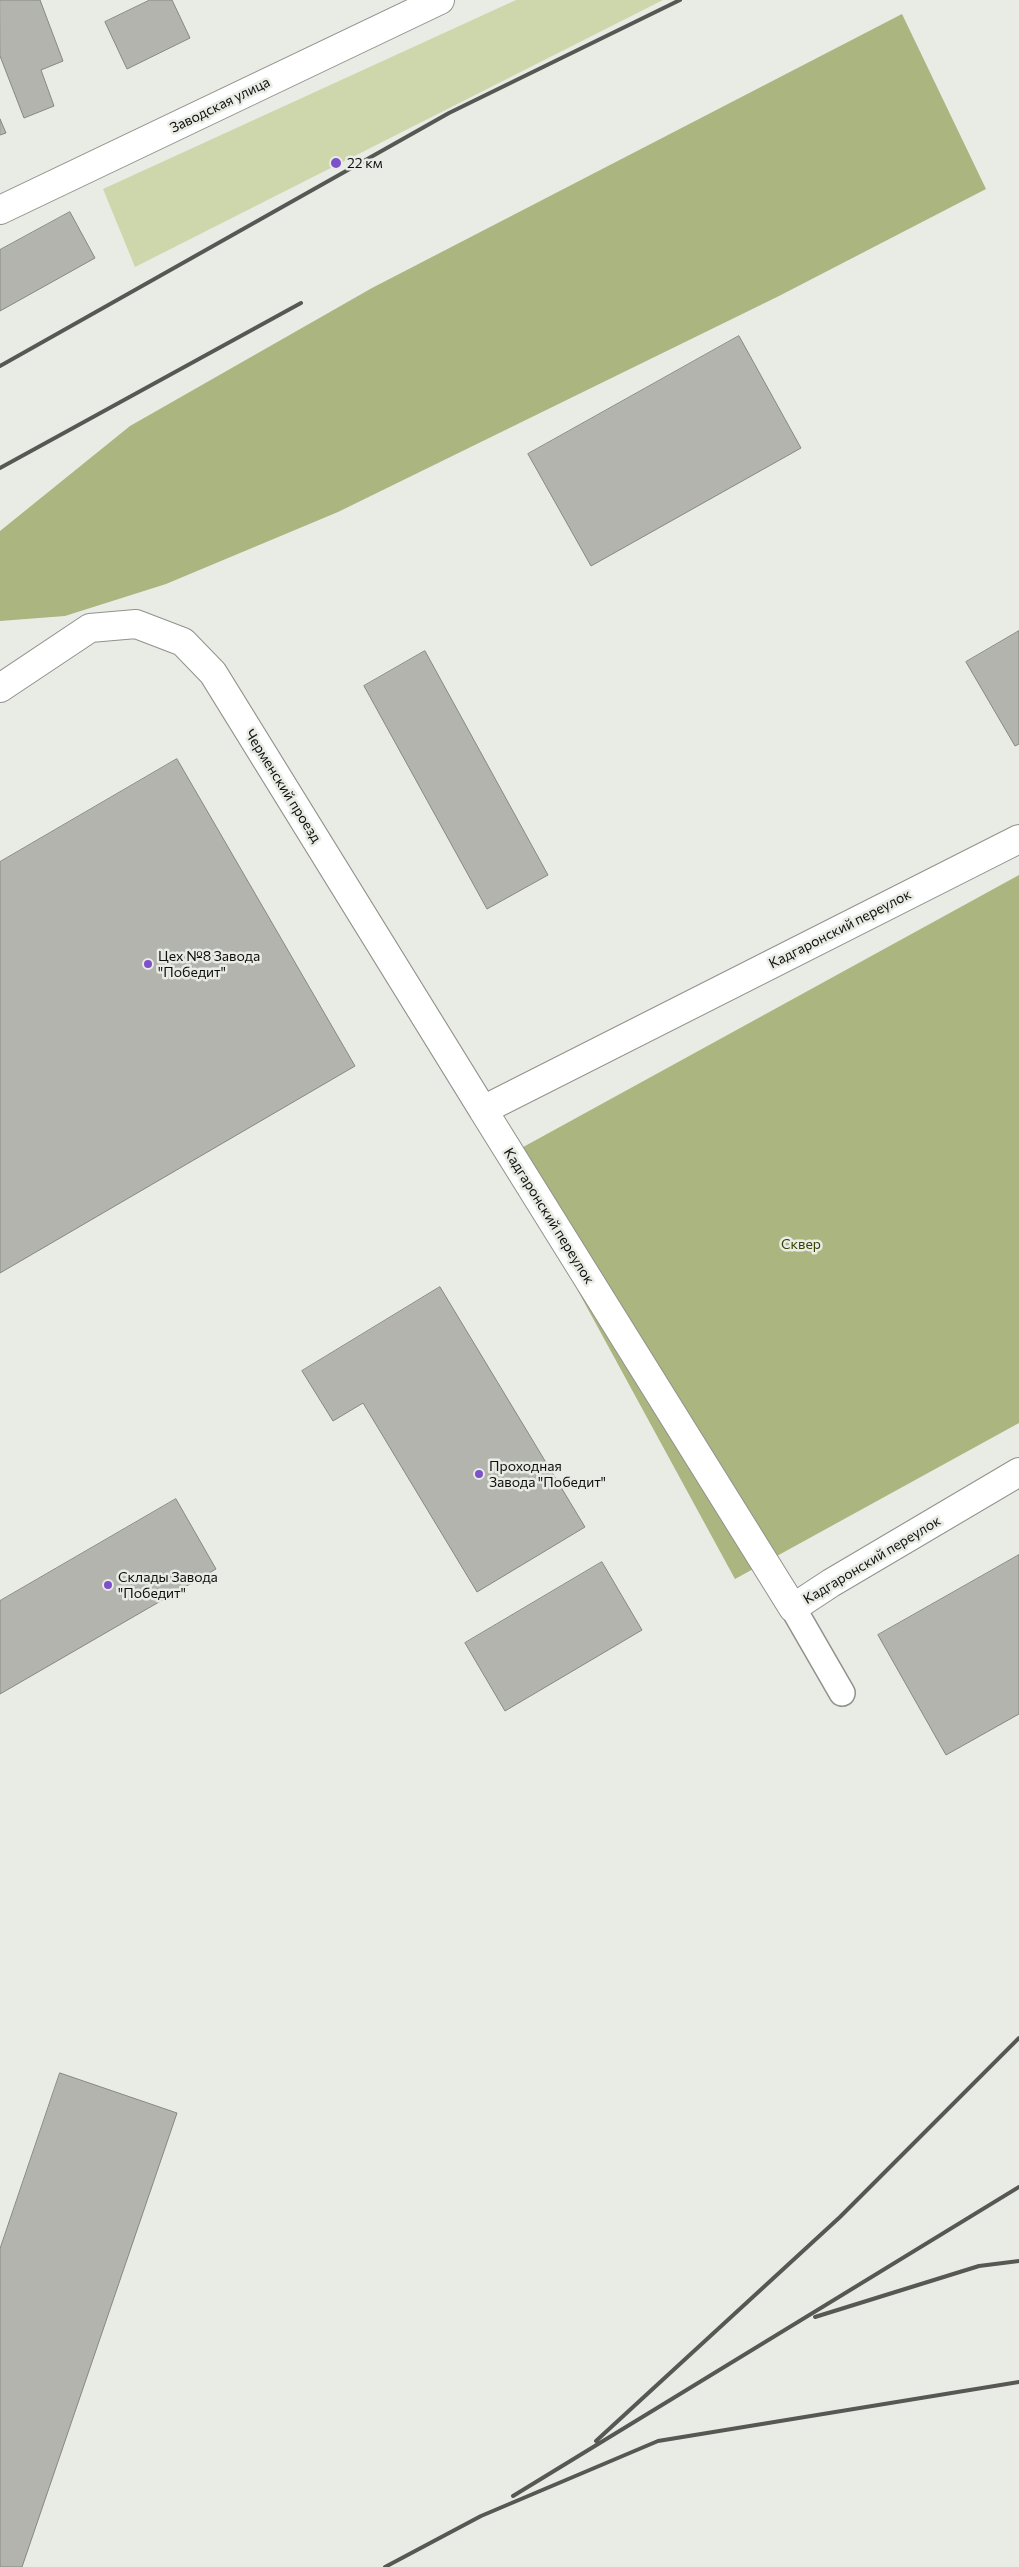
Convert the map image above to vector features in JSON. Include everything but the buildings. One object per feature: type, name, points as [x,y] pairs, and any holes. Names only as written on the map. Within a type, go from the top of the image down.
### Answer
[{"type":"street","name":"Заводская улица","points":[[0,210],[440,0]]},
{"type":"street","name":"Черменский проезд","points":[[0,688],[90,628],[136,624],[183,642],[213,673],[483,1110]]},
{"type":"street","name":"Кадгаронский переулок","points":[[1019,839],[483,1110],[793,1608],[831,1583],[1019,1472]]},
{"type":"lane","points":[[793,1608],[842,1693]]},
{"type":"green space","points":[[516,0],[663,0],[135,267],[103,189]]},
{"type":"green space","points":[[902,14],[986,189],[779,296],[338,512],[166,584],[65,616],[0,621],[0,531],[130,426],[372,288]]},
{"type":"green space","name":"Сквер","points":[[1019,875],[1019,1423],[735,1579],[505,1157]]},
{"type":"railway","points":[[0,366],[449,113],[680,0]]},
{"type":"railway","points":[[0,468],[301,303]]},
{"type":"railway","points":[[596,2441],[840,2217],[1019,2038]]},
{"type":"railway","points":[[513,2496],[1019,2187]]},
{"type":"railway","points":[[815,2317],[979,2266],[1019,2261]]},
{"type":"railway","points":[[385,2567],[481,2516],[658,2441],[1019,2382]]},
{"type":"place","name":"22 км","points":[[336,163]]},
{"type":"place","name":"Цех №8 Завода \"Победит\"","points":[[148,964]]},
{"type":"place","name":"Проходная Завода \"Победит\"","points":[[479,1474]]},
{"type":"place","name":"Склады Завода \"Победит\"","points":[[108,1585]]}]
